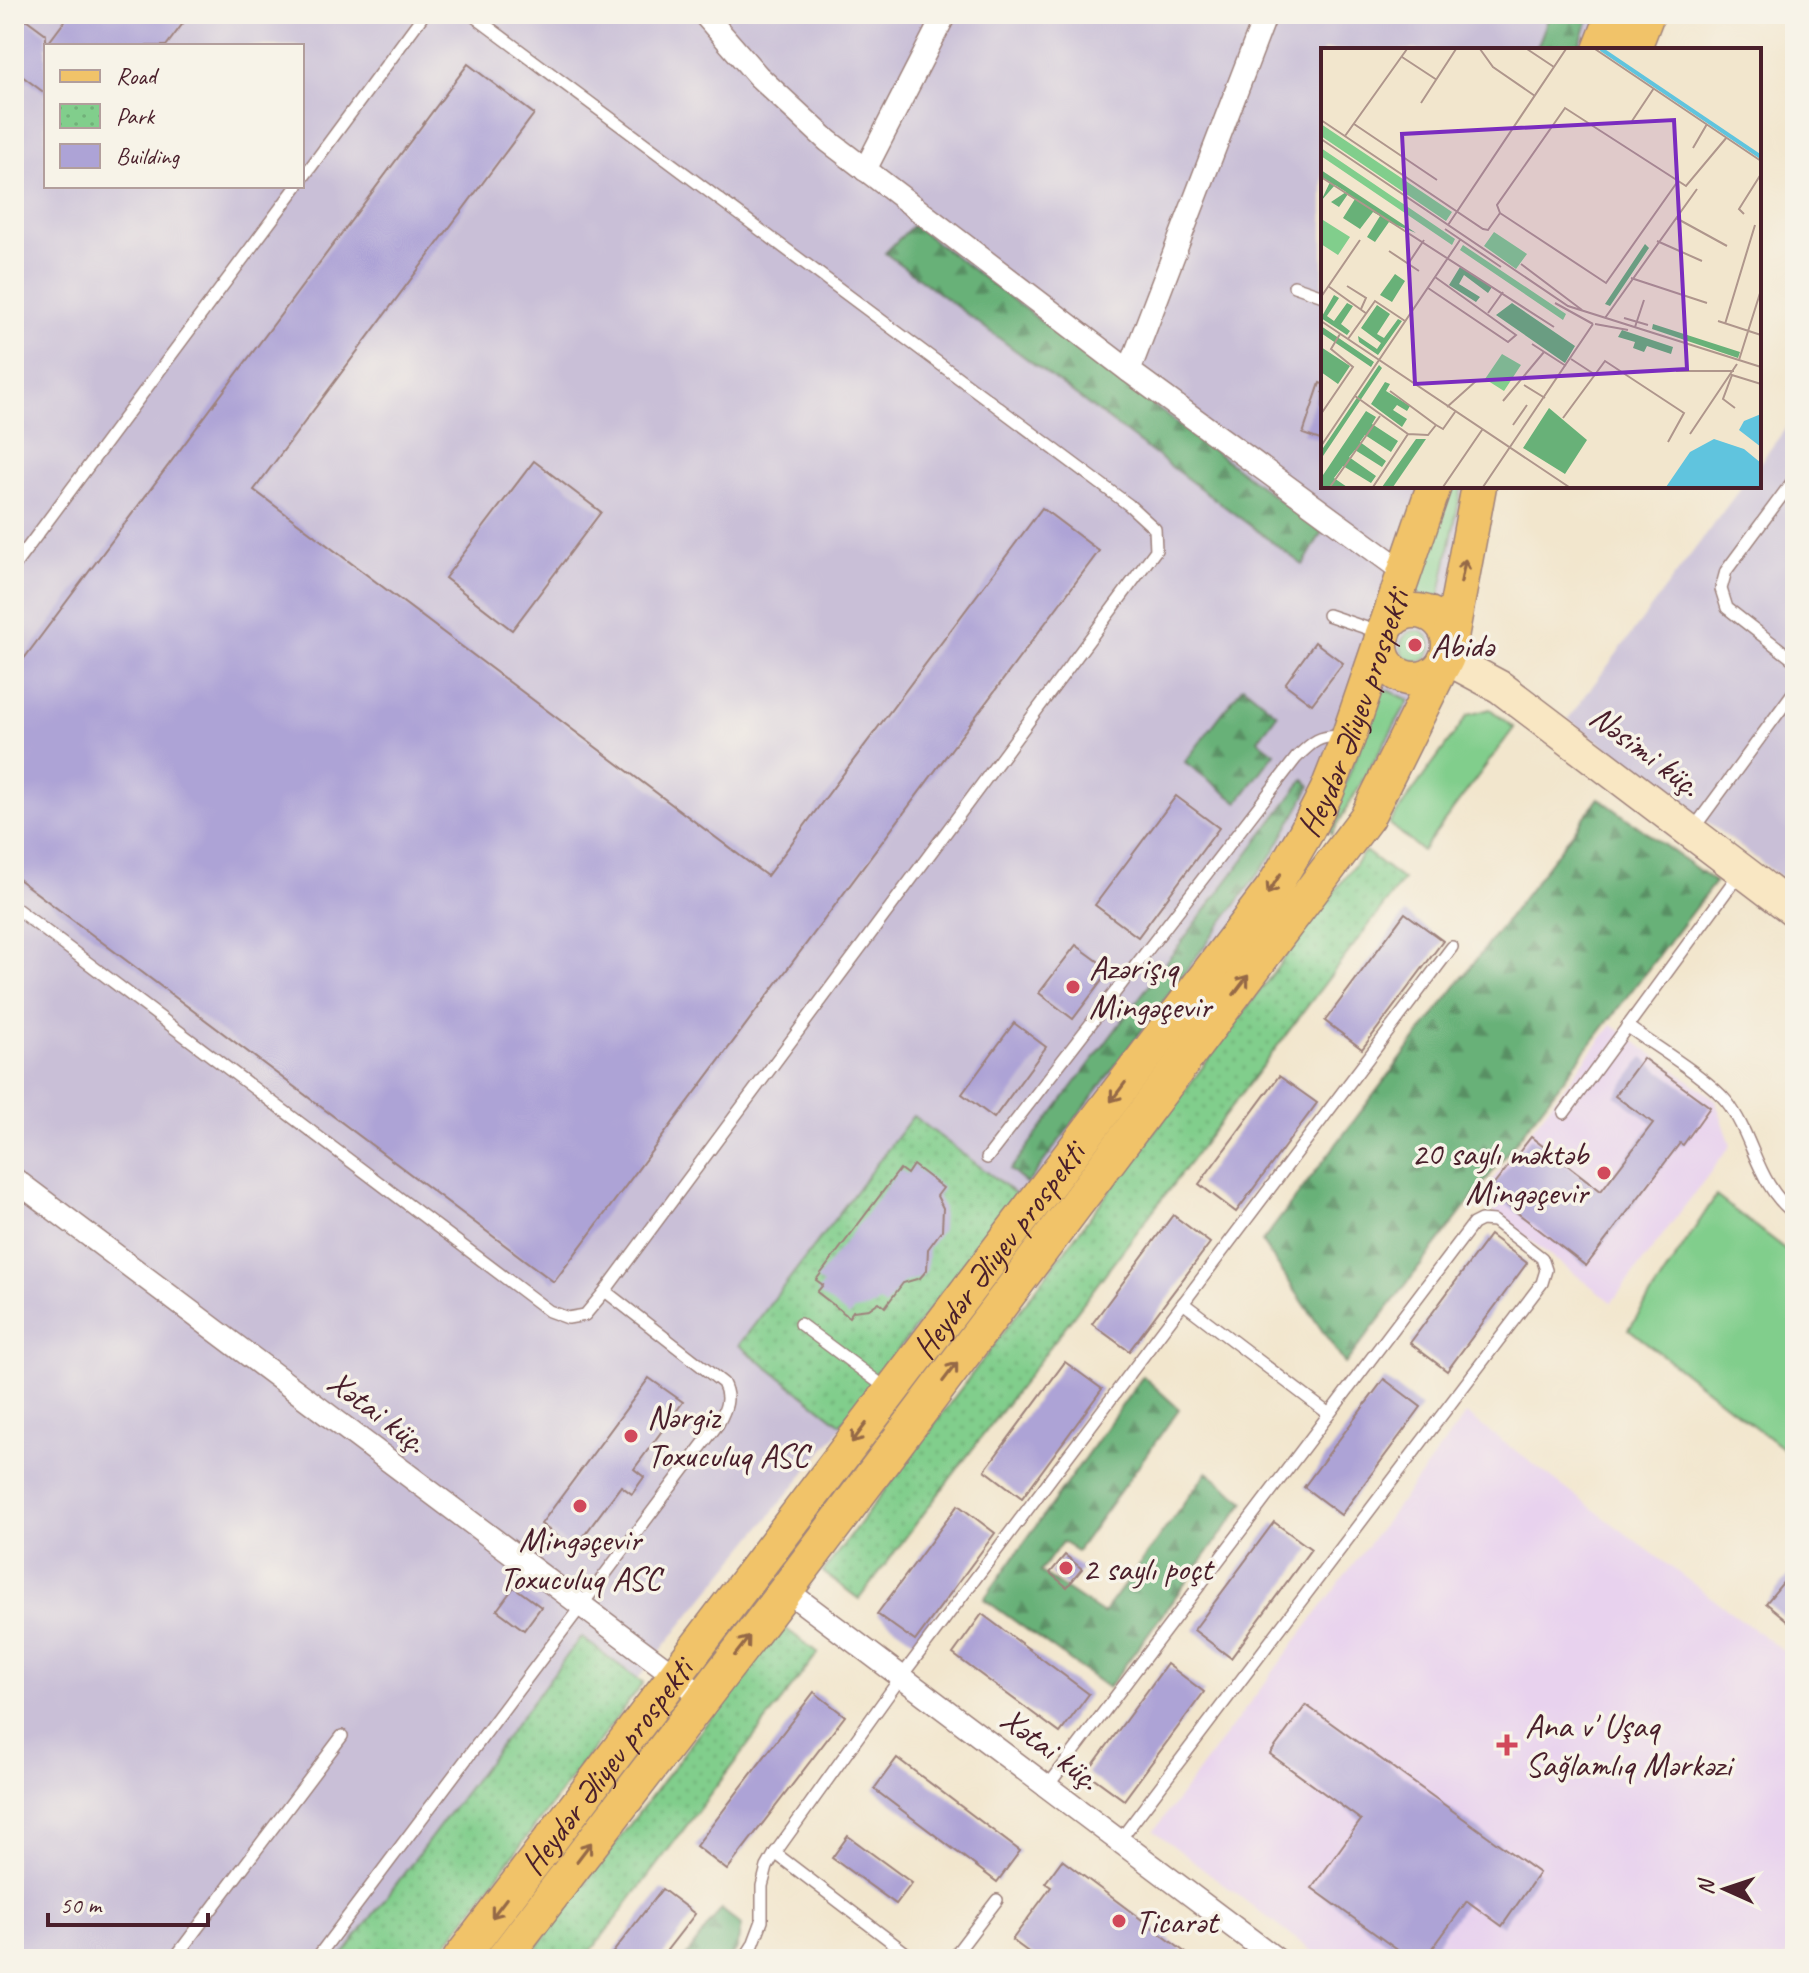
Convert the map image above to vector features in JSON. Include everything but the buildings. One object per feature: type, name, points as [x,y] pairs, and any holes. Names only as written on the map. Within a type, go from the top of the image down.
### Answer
[{"type":"main road","points":[[1601,48],[1614,14]]},
{"type":"main road","points":[[1634,48],[1647,14]]},
{"type":"main road","name":"Heydər Əliyev prospekti","points":[[460,1959],[1273,888],[1322,802],[1348,738],[1433,488]]},
{"type":"main road","name":"Heydər Əliyev prospekti","points":[[503,1959],[786,1590],[1367,817],[1447,653],[1479,488]]},
{"type":"main road","points":[[1406,612],[1427,613],[1444,627],[1447,653],[1432,675],[1409,679],[1398,674],[1383,657],[1383,634],[1388,624],[1406,612]]},
{"type":"street","points":[[865,170],[945,14]]},
{"type":"street","points":[[1129,371],[1266,14]]},
{"type":"street","points":[[707,15],[758,76],[828,141],[1129,371],[1404,572]]},
{"type":"street","name":"Nəsimi küç.","points":[[1447,653],[1500,687],[1795,911]]},
{"type":"street","name":"Xətai küç.","points":[[14,1179],[702,1696]]},
{"type":"street","name":"Xətai küç.","points":[[786,1590],[1276,1959]]},
{"type":"lane","points":[[304,176],[424,14]]},
{"type":"lane","points":[[14,907],[549,1311],[568,1318],[585,1315],[1156,550],[1155,529],[1129,505],[471,14]]},
{"type":"lane","points":[[1795,40],[1795,54]]},
{"type":"lane","points":[[14,566],[296,188]]},
{"type":"lane","points":[[1294,286],[1321,295]]},
{"type":"lane","points":[[1795,478],[1726,571],[1721,589],[1727,608],[1795,661]]},
{"type":"lane","points":[[1328,615],[1383,634]]},
{"type":"lane","points":[[1691,832],[1795,690]]},
{"type":"lane","points":[[987,1158],[1296,758],[1314,740],[1326,735],[1348,738]]},
{"type":"lane","points":[[1564,1113],[1742,871]]},
{"type":"lane","points":[[744,1959],[762,1921],[762,1886],[775,1853],[901,1677],[1452,947]]},
{"type":"lane","points":[[1627,1026],[1728,1103],[1773,1192],[1795,1214]]},
{"type":"lane","points":[[1047,1787],[1473,1224],[1481,1220],[1494,1221],[1542,1258],[1546,1270],[1542,1283],[1119,1841]]},
{"type":"lane","points":[[316,1959],[725,1411],[729,1394],[723,1383],[605,1291]]},
{"type":"lane","points":[[1183,1303],[1329,1414]]},
{"type":"lane","points":[[800,1324],[890,1391]]},
{"type":"lane","points":[[174,1959],[342,1736]]},
{"type":"lane","points":[[775,1853],[914,1959]]},
{"type":"lane","points":[[952,1959],[997,1900]]},
{"type":"shaded area","points":[[14,14],[1637,14],[1627,48],[1321,48],[1321,488],[1489,488],[1418,716],[411,1959],[14,1959]]},
{"type":"shaded area","points":[[1795,416],[1795,887],[1568,719],[1741,488],[1761,488],[1761,461]]},
{"type":"shaded area","name":"20 saylı məktəb Mingəçevir","points":[[1612,1025],[1715,1099],[1731,1145],[1612,1302],[1477,1200]]},
{"type":"shaded area","name":"Ana v' Uşaq Sağlamlıq Mərkəzi","points":[[1466,1414],[1795,1660],[1795,1943],[1783,1959],[1322,1959],[1154,1831]]},
{"type":"green space","points":[[1550,14],[1591,14],[1578,48],[1537,48]]},
{"type":"green space","points":[[913,225],[1322,532],[1303,565],[885,253]]},
{"type":"green space","points":[[1451,488],[1462,488],[1439,599],[1416,594]]},
{"type":"green space","points":[[1416,631],[1427,635],[1431,646],[1427,657],[1416,661],[1405,657],[1401,646],[1405,635]]},
{"type":"green space","points":[[1243,686],[1277,714],[1258,740],[1275,753],[1238,802],[1185,762]]},
{"type":"green space","points":[[1383,688],[1409,700],[1332,834],[1328,828]]},
{"type":"green space","points":[[1490,709],[1514,728],[1422,851],[1389,824],[1468,715]]},
{"type":"green space","points":[[1304,779],[1311,786],[1271,857],[1027,1184],[1010,1170]]},
{"type":"green space","points":[[1599,798],[1715,882],[1345,1364],[1262,1242]]},
{"type":"green space","points":[[1365,851],[1403,880],[859,1599],[823,1572]]},
{"type":"green space","points":[[913,1116],[1017,1195],[841,1424],[739,1345]]},
{"type":"green space","points":[[1716,1196],[1795,1257],[1795,1458],[1629,1329]]},
{"type":"green space","points":[[1143,1376],[1179,1409],[1077,1551],[1062,1542],[1040,1572],[1103,1614],[1207,1472],[1245,1502],[1108,1688],[984,1599]]},
{"type":"green space","points":[[781,1625],[818,1653],[585,1959],[528,1959]]},
{"type":"green space","points":[[581,1637],[643,1683],[435,1959],[340,1959]]},
{"type":"green space","points":[[721,1909],[741,1925],[737,1949],[729,1959],[684,1959]]},
{"type":"place","name":"Abidə","points":[[1415,645]]},
{"type":"place","name":"Azərişıq Mingəçevir","points":[[1073,987]]},
{"type":"place","name":"20 saylı məktəb Mingəçevir","points":[[1604,1173]]},
{"type":"place","name":"Nərgiz Toxuculuq ASC","points":[[631,1436]]},
{"type":"place","name":"Mingəçevir Toxuculuq ASC","points":[[580,1506]]},
{"type":"place","name":"2 saylı poçt","points":[[1066,1568]]},
{"type":"place","name":"Ana v' Uşaq Sağlamlıq Mərkəzi","points":[[1507,1745]]},
{"type":"place","name":"Ticarət","points":[[1119,1921]]}]
